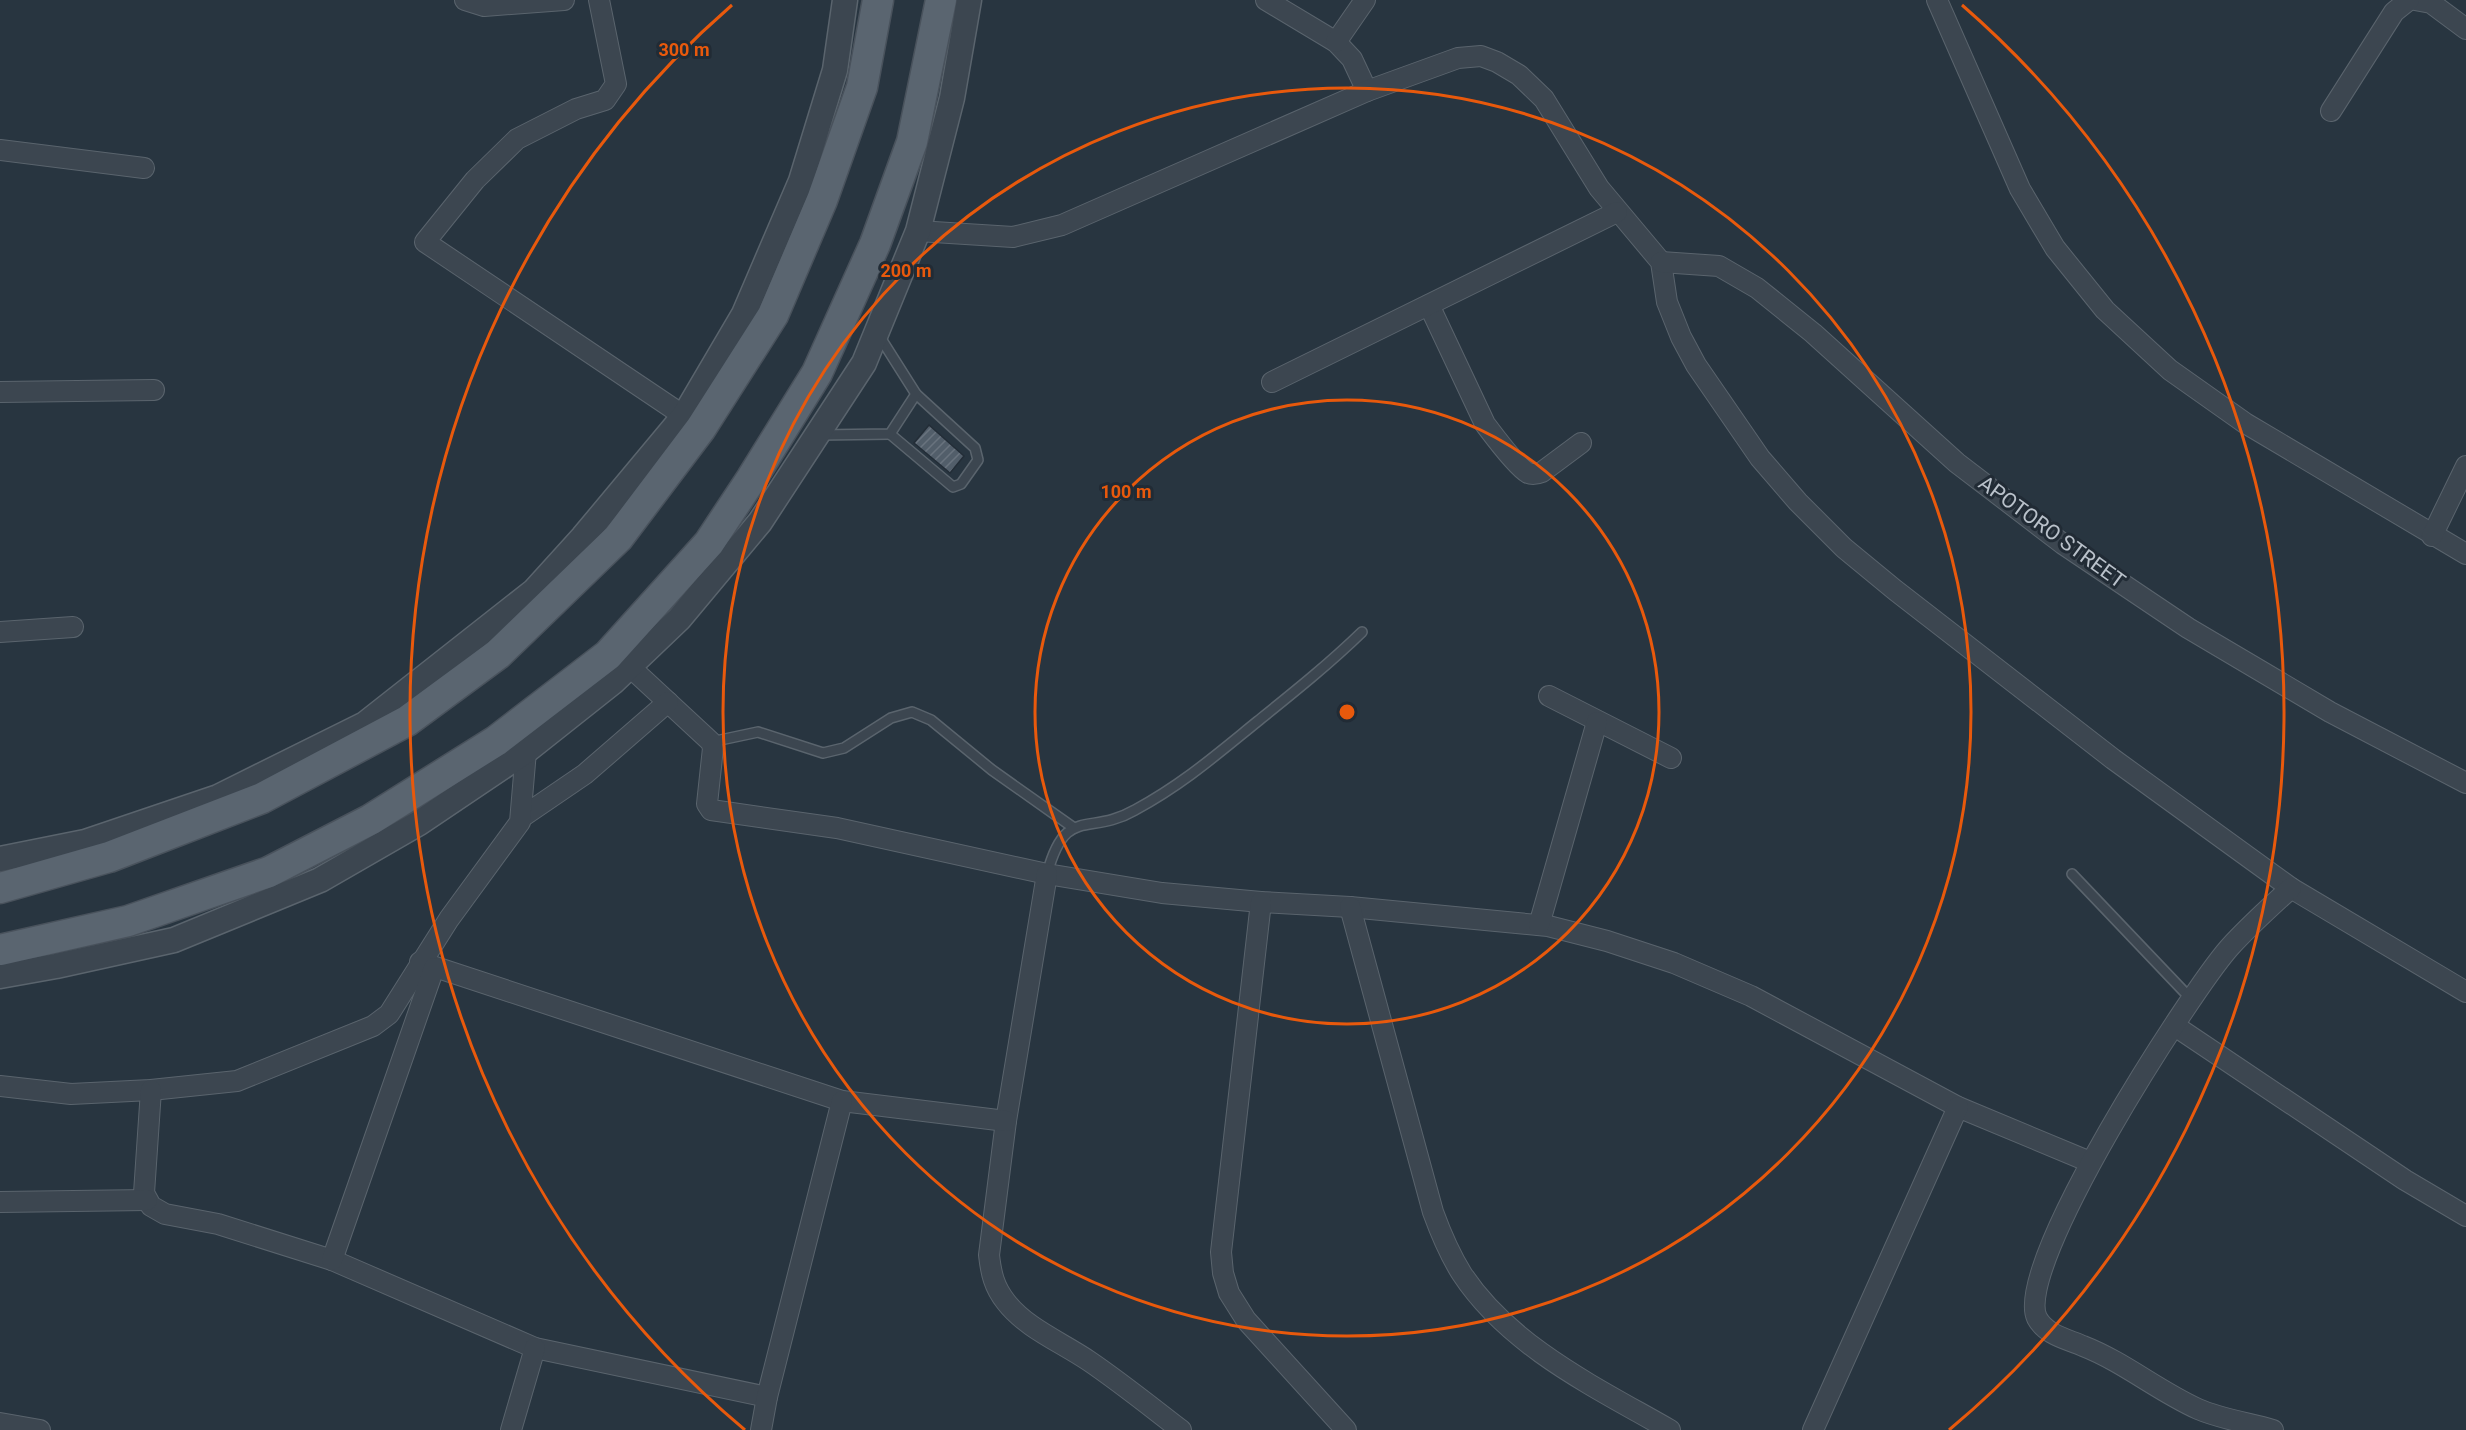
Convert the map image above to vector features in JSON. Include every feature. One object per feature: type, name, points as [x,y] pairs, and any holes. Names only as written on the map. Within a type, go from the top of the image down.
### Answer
[{"type":"main road","points":[[0,888],[109,857],[262,798],[407,721],[498,654],[618,538],[701,428],[773,315],[822,200],[862,87],[878,0]]},
{"type":"main road","points":[[0,950],[129,921],[268,872],[370,820],[496,741],[608,655],[709,543],[817,373],[875,244],[912,142],[942,0]]},
{"type":"street","points":[[465,0],[484,6],[564,0]]},
{"type":"street","points":[[599,0],[616,84],[605,100],[576,109],[517,139],[475,180],[424,242],[684,416]]},
{"type":"street","points":[[0,859],[85,842],[218,797],[365,724],[534,591],[583,537],[684,416],[744,314],[801,181],[835,70],[845,0]]},
{"type":"street","points":[[0,976],[174,940],[320,880],[419,823],[526,751],[629,666],[679,619],[760,522],[864,363],[918,231],[952,98],[969,0]]},
{"type":"street","points":[[1266,0],[1336,42],[1352,59],[1367,91]]},
{"type":"street","points":[[1336,42],[1365,0]]},
{"type":"street","points":[[2331,111],[2394,12],[2409,0]]},
{"type":"street","points":[[2415,0],[2431,3],[2466,29]]},
{"type":"street","points":[[1939,1],[2020,189],[2055,248],[2105,310],[2170,370],[2245,423],[2432,536],[2466,554]]},
{"type":"street","points":[[918,231],[1013,237],[1062,225],[1367,91],[1458,58],[1481,56],[1497,62],[1519,75],[1544,99],[1599,188],[1661,262],[1667,302],[1680,337],[1696,365],[1760,458],[1806,510],[1844,548],[2113,759],[2290,888],[2466,992]]},
{"type":"street","points":[[0,150],[144,168]]},
{"type":"street","points":[[1272,382],[1617,212]]},
{"type":"street","name":"APOTORO STREET","points":[[1661,262],[1719,266],[1757,288],[1814,333],[1957,463],[2063,544],[2188,628],[2330,712],[2466,783]]},
{"type":"street","points":[[1429,305],[1485,424],[1497,441],[1527,473],[1535,475],[1542,472],[1581,443]]},
{"type":"street","points":[[0,392],[154,390]]},
{"type":"street","points":[[2432,536],[2466,466]]},
{"type":"street","points":[[0,632],[72,627]]},
{"type":"street","points":[[629,666],[711,742],[713,748],[707,804],[711,810],[837,828],[1047,874],[1162,893],[1350,907],[1539,925],[1607,941],[1674,963],[1751,996],[1958,1107],[2090,1162]]},
{"type":"street","points":[[1549,696],[1671,758]]},
{"type":"street","points":[[0,1086],[71,1094],[151,1090],[237,1081],[372,1026],[389,1014],[427,965],[522,817],[585,774],[668,702]]},
{"type":"street","points":[[1539,925],[1597,722]]},
{"type":"street","points":[[522,817],[526,751]]},
{"type":"street","points":[[1047,874],[1006,1121],[989,1255],[991,1274],[997,1289],[1013,1310],[1030,1324],[1089,1361],[1181,1430]]},
{"type":"street","points":[[2273,1430],[2200,1410],[2162,1390],[2125,1365],[2082,1345],[2062,1339],[2047,1329],[2037,1318],[2034,1300],[2038,1277],[2047,1253],[2090,1162],[2175,1026],[2229,948],[2290,888]]},
{"type":"street","points":[[1261,902],[1221,1252],[1223,1273],[1229,1293],[1246,1320],[1346,1430]]},
{"type":"street","points":[[1350,907],[1433,1212],[1444,1241],[1462,1275],[1513,1331],[1579,1378],[1670,1430]]},
{"type":"street","points":[[427,965],[843,1101],[1006,1121]]},
{"type":"street","points":[[333,1260],[427,965]]},
{"type":"street","points":[[2175,1026],[2405,1180],[2466,1216]]},
{"type":"street","points":[[151,1090],[143,1188],[151,1206],[165,1214],[218,1224],[333,1260],[535,1348],[767,1397]]},
{"type":"street","points":[[761,1430],[767,1397],[843,1101]]},
{"type":"street","points":[[1813,1430],[1958,1107]]},
{"type":"street","points":[[0,1202],[147,1200]]},
{"type":"street","points":[[511,1430],[535,1348]]},
{"type":"street","points":[[0,1423],[40,1430]]},
{"type":"lane","points":[[817,435],[890,435],[953,487],[962,484],[978,460],[975,448],[916,394],[877,332]]},
{"type":"lane","points":[[890,435],[916,394]]},
{"type":"lane","points":[[1047,874],[1052,855],[1062,836],[1074,828],[1132,812],[1184,781],[1324,669],[1362,632]]},
{"type":"lane","points":[[711,742],[758,732],[823,753],[844,748],[891,718],[912,712],[931,720],[992,770],[1074,828]]},
{"type":"lane","points":[[2072,873],[2192,1000]]},
{"type":"building","points":[[929,425],[964,456],[950,473],[914,443]]}]
